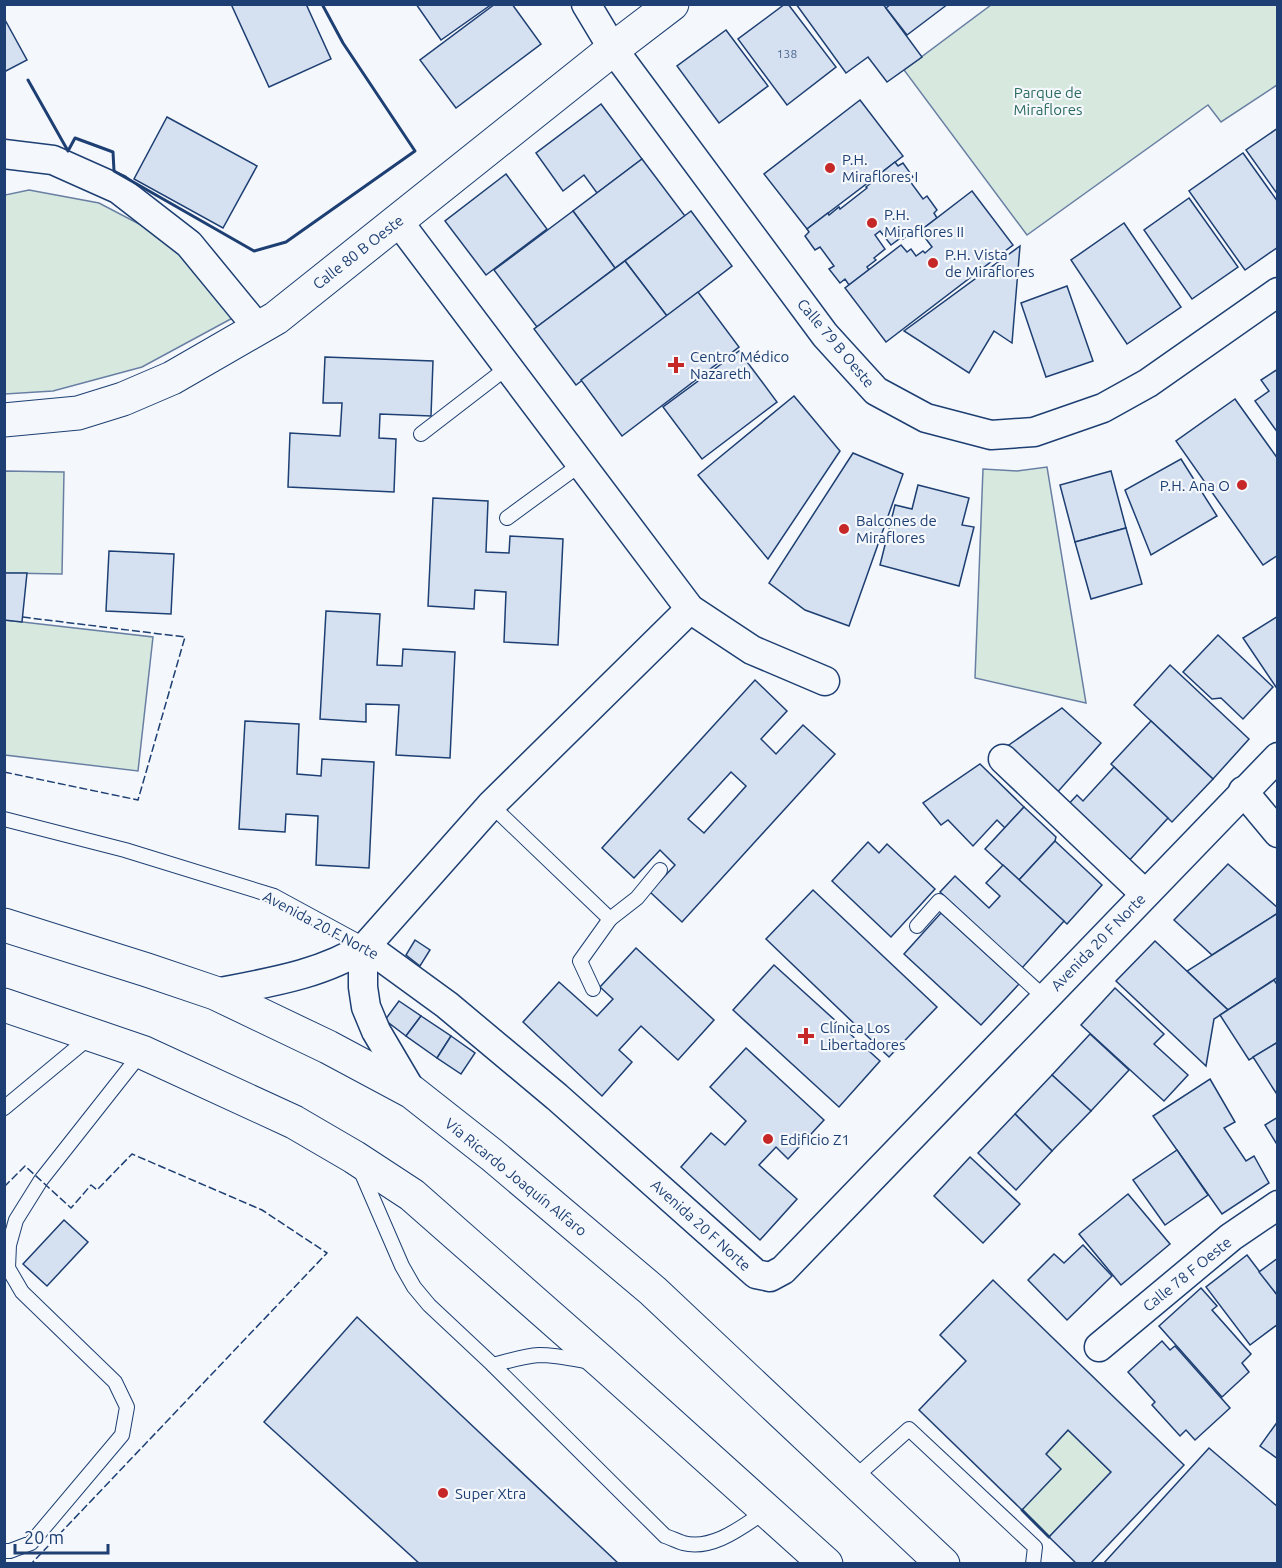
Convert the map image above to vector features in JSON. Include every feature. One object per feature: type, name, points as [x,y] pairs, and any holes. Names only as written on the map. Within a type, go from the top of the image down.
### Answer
[{"type":"main road","name":"Calle 80 B Oeste","points":[[4,420],[78,413],[123,399],[172,378],[276,318],[672,4]]},
{"type":"main road","name":"Vía Ricardo Joaquín Alfaro","points":[[4,925],[215,993],[328,1047],[412,1092],[492,1155],[653,1290],[943,1563]]},
{"type":"main road","points":[[4,1005],[142,1052],[294,1122],[354,1157],[412,1195],[826,1563]]},
{"type":"street","name":"Calle 79 B Oeste","points":[[586,4],[613,49],[825,335],[876,391],[926,418],[991,435],[1034,432],[1103,408],[1148,383],[1278,292]]},
{"type":"street","points":[[4,154],[53,160],[118,189],[189,244],[258,328]]},
{"type":"street","points":[[398,221],[690,609],[752,650],[825,681]]},
{"type":"street","points":[[215,993],[262,984],[325,967],[345,959],[366,946],[491,806],[690,609]]},
{"type":"street","name":"Avenida 20 F Norte","points":[[366,946],[447,1005],[557,1097],[756,1274],[770,1277],[783,1270],[1278,757]]},
{"type":"street","points":[[1003,759],[1145,894]]},
{"type":"street","points":[[1243,791],[1278,833]]},
{"type":"street","points":[[366,946],[363,987],[368,1013],[412,1092]]},
{"type":"street","name":"Calle 78 F Oeste","points":[[1099,1347],[1231,1237],[1278,1205]]},
{"type":"lane","points":[[422,434],[508,368]]},
{"type":"lane","points":[[507,518],[581,464]]},
{"type":"lane","points":[[491,806],[610,919]]},
{"type":"lane","name":"Avenida 20 F Norte","points":[[4,819],[125,850],[274,896],[366,946]]},
{"type":"lane","points":[[593,989],[580,961],[610,919],[637,898],[660,870]]},
{"type":"lane","points":[[917,926],[939,901],[1045,998]]},
{"type":"lane","points":[[4,1108],[92,1035]]},
{"type":"lane","points":[[4,1551],[31,1543],[122,1435],[127,1407],[115,1382],[22,1292],[8,1269],[9,1245],[16,1220],[36,1187],[142,1052]]},
{"type":"lane","points":[[354,1157],[402,1266],[414,1287],[429,1305],[665,1536],[685,1544],[709,1543],[728,1535],[766,1511]]},
{"type":"lane","points":[[492,1365],[540,1355],[605,1365]]},
{"type":"lane","points":[[853,1479],[909,1429],[1035,1547],[1033,1563]]},
{"type":"green space","name":"Parque de Miraflores","points":[[991,5],[1277,5],[1277,85],[1221,122],[1208,105],[1027,235],[904,70]]},
{"type":"green space","points":[[29,190],[99,203],[168,239],[240,314],[142,367],[53,391],[5,394],[5,195]]},
{"type":"green space","points":[[1047,467],[1086,703],[975,678],[983,469],[1017,471]]},
{"type":"green space","points":[[5,471],[64,472],[62,574],[5,573]]},
{"type":"green space","points":[[5,620],[153,637],[138,771],[5,755]]},
{"type":"green space","points":[[1068,1430],[1111,1472],[1049,1537],[1022,1510],[1046,1454]]},
{"type":"building","points":[[231,4],[306,4],[331,59],[269,87]]},
{"type":"building","points":[[416,4],[492,4],[441,40]]},
{"type":"building","points":[[495,4],[512,4],[541,44],[456,108],[420,60]]},
{"type":"building","points":[[788,4],[836,67],[787,105],[738,39]]},
{"type":"building","points":[[796,4],[883,4],[922,57],[887,82],[868,57],[846,73]]},
{"type":"building","points":[[891,4],[948,4],[907,35],[886,8]]},
{"type":"building","points":[[4,18],[27,60],[4,72]]},
{"type":"building","points":[[726,30],[768,86],[719,123],[677,66]]},
{"type":"building","name":"P.H. Miraflores I","points":[[860,100],[903,156],[807,229],[764,174]]},
{"type":"building","points":[[601,104],[642,159],[597,193],[584,175],[563,191],[536,153]]},
{"type":"building","points":[[167,117],[257,166],[223,228],[134,179]]},
{"type":"building","points":[[1278,128],[1278,195],[1246,150]]},
{"type":"building","points":[[1243,153],[1278,202],[1278,247],[1245,270],[1189,191]]},
{"type":"building","points":[[642,159],[685,216],[615,268],[573,211]]},
{"type":"building","name":"P.H. Miraflores II","points":[[895,162],[898,166],[903,163],[913,177],[909,180],[923,199],[927,196],[937,210],[934,213],[937,218],[916,234],[914,231],[891,245],[880,231],[875,235],[885,249],[867,267],[869,270],[849,285],[845,279],[840,283],[829,269],[834,266],[820,247],[815,250],[805,236],[809,232],[807,229],[828,213],[829,215],[839,207],[840,209]]},
{"type":"building","points":[[506,174],[547,229],[486,275],[445,221]]},
{"type":"building","name":"P.H. Vista de Miraflores","points":[[972,191],[1013,245],[886,342],[845,288],[901,245],[907,252],[911,249],[916,256],[923,251],[925,253],[932,247],[920,231]]},
{"type":"building","points":[[1189,198],[1238,267],[1192,299],[1144,230]]},
{"type":"building","points":[[573,211],[615,268],[537,327],[494,270]]},
{"type":"building","points":[[691,211],[732,266],[667,316],[625,261]]},
{"type":"building","points":[[1124,223],[1181,307],[1127,344],[1071,260]]},
{"type":"building","points":[[1020,246],[1012,343],[994,331],[969,373],[904,331]]},
{"type":"building","points":[[625,261],[667,316],[576,385],[534,329]]},
{"type":"building","points":[[1067,286],[1093,361],[1046,377],[1021,303]]},
{"type":"building","points":[[698,292],[739,347],[622,436],[581,380]]},
{"type":"building","points":[[739,351],[777,402],[702,459],[663,407]]},
{"type":"building","points":[[325,357],[433,361],[431,416],[380,414],[379,438],[396,439],[394,492],[288,487],[290,433],[340,436],[342,403],[323,403]]},
{"type":"building","points":[[1278,369],[1278,433],[1255,401],[1269,391],[1261,380]]},
{"type":"building","points":[[794,396],[840,451],[768,559],[698,475]]},
{"type":"building","name":"P.H. Ana O","points":[[1235,399],[1278,459],[1278,555],[1263,565],[1176,441]]},
{"type":"building","name":"Balcones de Miraflores","points":[[853,453],[903,474],[849,626],[805,610],[769,583]]},
{"type":"building","points":[[1181,459],[1217,516],[1151,555],[1125,490]]},
{"type":"building","points":[[1111,471],[1126,528],[1075,542],[1060,485]]},
{"type":"building","points":[[918,485],[969,498],[962,525],[974,527],[959,586],[880,565],[895,505],[912,509]]},
{"type":"building","points":[[433,498],[488,501],[486,552],[509,553],[510,536],[563,539],[558,645],[504,642],[506,592],[475,590],[474,609],[428,606]]},
{"type":"building","points":[[1126,528],[1142,584],[1091,599],[1075,542]]},
{"type":"building","points":[[109,551],[174,554],[171,614],[106,611]]},
{"type":"building","points":[[4,573],[27,573],[22,622],[4,620]]},
{"type":"building","points":[[326,611],[380,614],[377,665],[402,666],[403,649],[455,652],[450,758],[396,755],[399,705],[366,704],[366,722],[320,719]]},
{"type":"building","points":[[1278,616],[1278,690],[1243,638]]},
{"type":"building","points":[[1218,635],[1273,687],[1243,719],[1221,698],[1212,699],[1183,672]]},
{"type":"building","points":[[1170,665],[1249,739],[1213,779],[1134,705]]},
{"type":"building","points":[[755,680],[787,711],[761,739],[776,754],[803,725],[835,754],[682,922],[650,892],[675,865],[660,850],[634,878],[602,848]],"holes":[[[731,772],[746,786],[704,833],[688,819]]]},
{"type":"building","points":[[1062,708],[1101,743],[1055,795],[1006,747]]},
{"type":"building","points":[[245,721],[299,724],[297,774],[321,776],[322,759],[374,762],[369,868],[316,865],[318,816],[286,814],[285,832],[239,829]]},
{"type":"building","points":[[1151,721],[1213,779],[1172,822],[1111,764]]},
{"type":"building","points":[[980,764],[1024,807],[1005,828],[997,820],[973,846],[948,820],[941,825],[923,803]]},
{"type":"building","points":[[1114,767],[1168,818],[1126,864],[1065,808],[1077,795],[1083,801]]},
{"type":"building","points":[[1024,807],[1056,837],[1055,841],[1019,880],[985,849]]},
{"type":"building","points":[[1055,841],[1102,885],[1067,924],[1019,880]]},
{"type":"building","points":[[868,842],[879,853],[887,844],[935,889],[891,937],[832,881]]},
{"type":"building","points":[[1228,864],[1278,908],[1278,913],[1212,955],[1174,920]]},
{"type":"building","points":[[1003,865],[1064,921],[1022,968],[940,892],[955,876],[989,908],[1000,896],[986,883]]},
{"type":"building","points":[[813,890],[937,1007],[889,1057],[766,939]]},
{"type":"building","points":[[941,913],[1019,984],[981,1025],[904,954]]},
{"type":"building","points":[[1278,913],[1278,977],[1228,1010],[1187,971]]},
{"type":"building","points":[[415,940],[430,950],[420,966],[406,955]]},
{"type":"building","points":[[1155,941],[1228,1010],[1214,1019],[1206,1066],[1116,981]]},
{"type":"building","points":[[636,948],[714,1020],[678,1060],[641,1026],[619,1050],[632,1062],[602,1096],[523,1022],[559,982],[597,1016],[613,999],[600,987]]},
{"type":"building","name":"Clínica Los Libertadores","points":[[774,965],[880,1061],[839,1107],[733,1010]]},
{"type":"building","points":[[1274,980],[1278,986],[1278,1042],[1249,1060],[1220,1015]]},
{"type":"building","points":[[1115,988],[1164,1034],[1154,1044],[1188,1075],[1164,1101],[1081,1025]]},
{"type":"building","points":[[399,1001],[421,1016],[406,1036],[385,1020]]},
{"type":"building","points":[[421,1016],[451,1036],[437,1058],[406,1036]]},
{"type":"building","points":[[1090,1034],[1129,1070],[1091,1111],[1052,1075]]},
{"type":"building","points":[[451,1036],[475,1053],[461,1074],[437,1058]]},
{"type":"building","points":[[1278,1042],[1278,1096],[1253,1057]]},
{"type":"building","name":"Edificio Z1","points":[[746,1048],[824,1120],[788,1159],[776,1147],[759,1165],[797,1199],[760,1240],[681,1167],[711,1133],[725,1145],[746,1121],[710,1087]]},
{"type":"building","points":[[1052,1075],[1091,1111],[1052,1151],[1015,1114]]},
{"type":"building","points":[[1210,1079],[1235,1122],[1224,1128],[1246,1161],[1254,1156],[1269,1183],[1222,1214],[1153,1116]]},
{"type":"building","points":[[1015,1114],[1052,1151],[1016,1190],[978,1153]]},
{"type":"building","points":[[1278,1117],[1278,1146],[1265,1125]]},
{"type":"building","points":[[1177,1150],[1208,1195],[1165,1225],[1133,1180]]},
{"type":"building","points":[[970,1157],[1020,1204],[983,1243],[934,1196]]},
{"type":"building","points":[[1128,1194],[1170,1244],[1121,1285],[1079,1234]]},
{"type":"building","points":[[64,1220],[88,1242],[47,1286],[23,1264]]},
{"type":"building","points":[[1083,1245],[1112,1276],[1067,1320],[1028,1280],[1054,1254],[1064,1263]]},
{"type":"building","points":[[1247,1255],[1278,1296],[1278,1324],[1250,1345],[1206,1287]]},
{"type":"building","points":[[1278,1258],[1278,1296],[1259,1272]]},
{"type":"building","points":[[993,1280],[1184,1465],[1090,1564],[1077,1564],[1049,1537],[1111,1472],[1068,1430],[1046,1454],[1061,1469],[1022,1510],[919,1410],[966,1361],[940,1335]]},
{"type":"building","points":[[1201,1288],[1217,1306],[1212,1310],[1251,1354],[1242,1363],[1249,1372],[1222,1397],[1159,1326]]},
{"type":"building","name":"Super Xtra","points":[[357,1317],[619,1564],[420,1564],[264,1422]]},
{"type":"building","points":[[1162,1341],[1170,1350],[1175,1346],[1230,1408],[1195,1440],[1186,1430],[1180,1436],[1152,1405],[1155,1402],[1128,1372]]},
{"type":"building","points":[[1278,1421],[1278,1459],[1260,1446]]},
{"type":"building","points":[[1209,1448],[1278,1507],[1278,1564],[1103,1564]]},
{"type":"fence","points":[[4,772],[138,800],[185,637],[22,617]]},
{"type":"fence","points":[[4,1187],[25,1166],[71,1208],[91,1185],[97,1190],[132,1154],[262,1210],[327,1253],[31,1564]]},
{"type":"wall","points":[[28,80],[68,151],[75,138],[113,152],[114,171],[254,251],[286,242],[415,151],[343,43],[322,4]]},
{"type":"wall","points":[[1022,1510],[1049,1537]]},
{"type":"place","name":"P.H. Miraflores I","points":[[830,168]]},
{"type":"place","name":"P.H. Miraflores II","points":[[872,223]]},
{"type":"place","name":"P.H. Vista de Miraflores","points":[[933,263]]},
{"type":"place","name":"Centro Médico Nazareth","points":[[676,365]]},
{"type":"place","name":"P.H. Ana O","points":[[1242,485]]},
{"type":"place","name":"Balcones de Miraflores","points":[[844,529]]},
{"type":"place","name":"Clínica Los Libertadores","points":[[806,1036]]},
{"type":"place","name":"Edificio Z1","points":[[768,1139]]},
{"type":"place","name":"Super Xtra","points":[[443,1493]]}]
